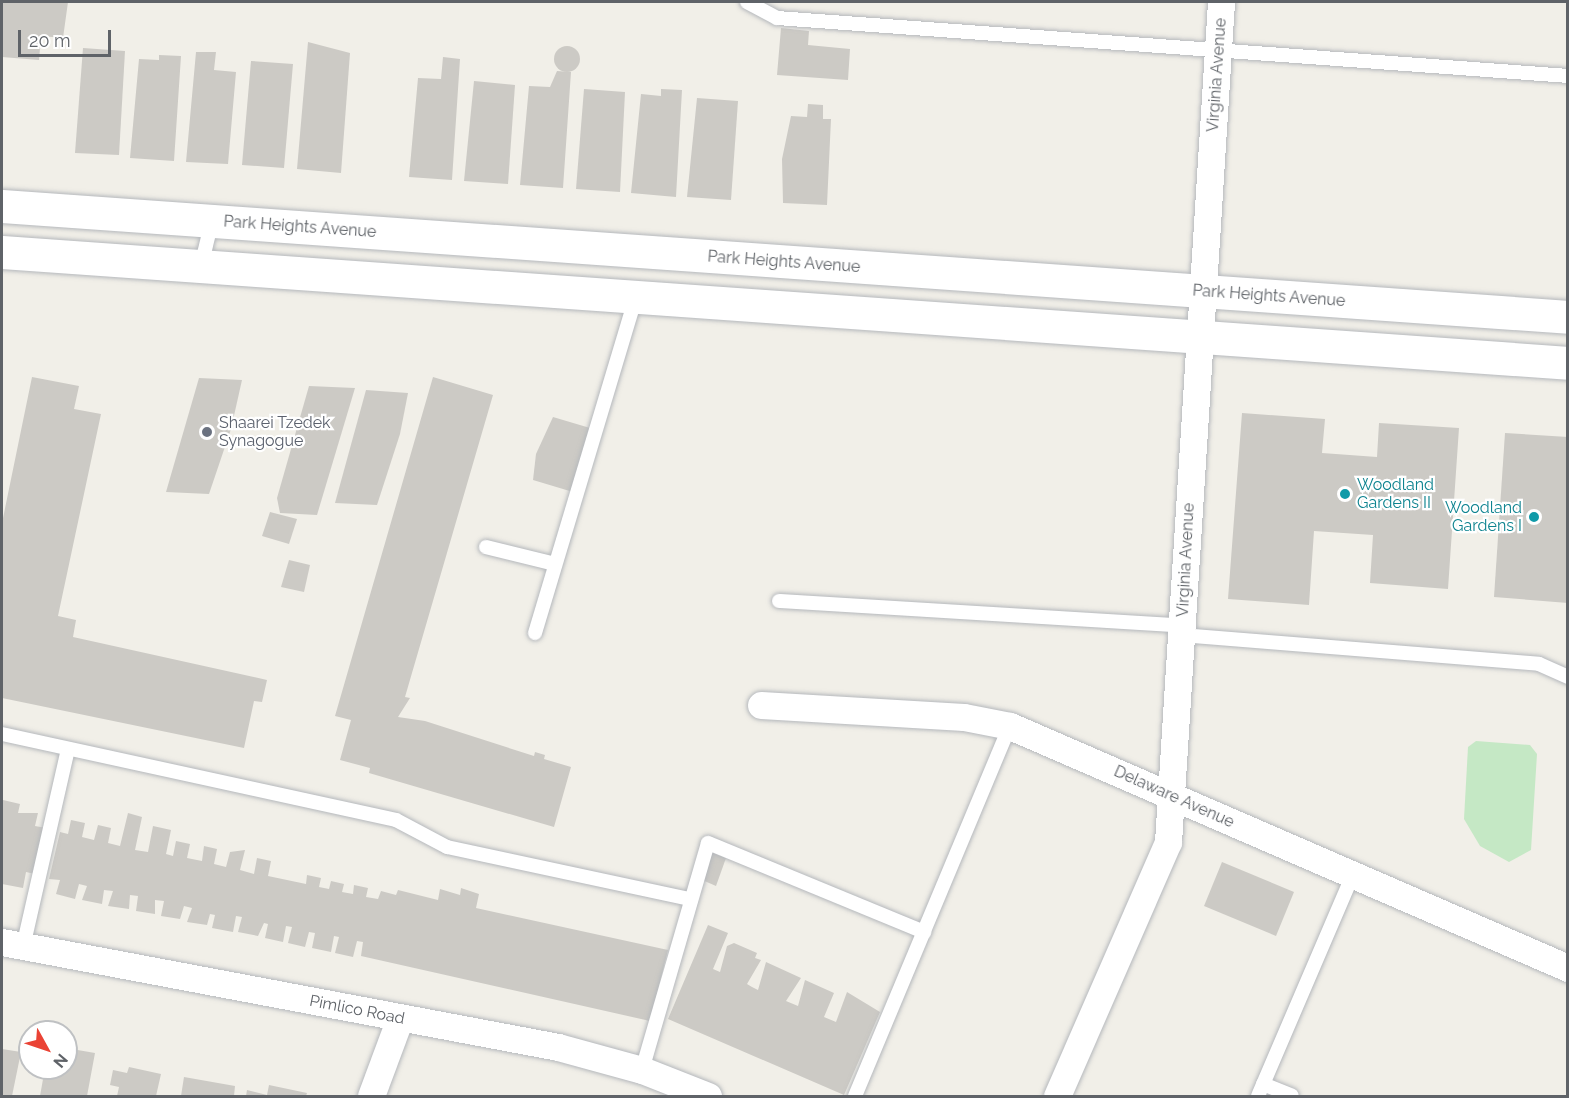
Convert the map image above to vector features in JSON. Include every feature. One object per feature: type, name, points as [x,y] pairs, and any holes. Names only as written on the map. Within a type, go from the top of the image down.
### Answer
[{"type":"main road","name":"Park Heights Avenue","points":[[2,206],[1568,317]]},
{"type":"main road","points":[[2,252],[1568,363]]},
{"type":"street","name":"Virginia Avenue","points":[[1057,1096],[1168,842],[1173,797],[1221,2]]},
{"type":"street","name":"Delaware Avenue","points":[[761,705],[964,717],[1010,726],[1568,968]]},
{"type":"street","name":"Pimlico Road","points":[[12,945],[558,1047],[642,1070],[708,1096]]},
{"type":"street","points":[[371,1096],[400,1018]]},
{"type":"lane","points":[[747,2],[777,18],[1568,76]]},
{"type":"lane","points":[[201,266],[212,220]]},
{"type":"lane","points":[[535,633],[636,296]]},
{"type":"lane","points":[[486,547],[555,564]]},
{"type":"lane","points":[[779,602],[1182,631],[1539,664],[1568,677]]},
{"type":"lane","points":[[855,1096],[1010,726]]},
{"type":"lane","points":[[2,734],[396,820],[447,847],[689,899]]},
{"type":"lane","points":[[12,945],[68,749]]},
{"type":"lane","points":[[642,1070],[689,899],[708,843],[924,932]]},
{"type":"lane","points":[[1292,1096],[1260,1090],[1353,874]]},
{"type":"green space","points":[[1476,741],[1530,745],[1537,754],[1531,850],[1509,862],[1480,846],[1464,819],[1468,747]]},
{"type":"building","points":[[2,2],[68,2],[63,38],[41,36],[39,60],[2,57]]},
{"type":"building","points":[[781,28],[809,31],[808,45],[850,49],[848,80],[777,75]]},
{"type":"building","points":[[308,42],[350,53],[341,173],[297,169]]},
{"type":"building","points":[[567,46],[576,50],[580,59],[576,68],[567,72],[558,68],[554,59],[558,50]]},
{"type":"building","points":[[83,48],[125,51],[119,155],[75,153]]},
{"type":"building","points":[[196,52],[216,52],[214,70],[236,72],[228,164],[186,162]]},
{"type":"building","points":[[159,55],[181,56],[174,161],[130,158],[139,59],[159,60]]},
{"type":"building","points":[[443,57],[460,59],[452,180],[409,177],[418,78],[441,79]]},
{"type":"building","points":[[251,61],[293,64],[284,168],[242,165]]},
{"type":"building","points":[[557,71],[571,72],[563,188],[520,185],[529,86],[550,87]]},
{"type":"building","points":[[474,81],[515,85],[508,184],[464,181]]},
{"type":"building","points":[[584,89],[625,92],[620,192],[576,189]]},
{"type":"building","points":[[661,89],[682,90],[676,197],[631,193],[641,94],[661,96]]},
{"type":"building","points":[[697,98],[738,101],[731,200],[687,197]]},
{"type":"building","points":[[808,104],[823,105],[823,119],[831,119],[827,205],[783,203],[782,159],[791,116],[807,117]]},
{"type":"building","points":[[32,377],[79,386],[74,409],[101,414],[58,616],[76,620],[73,637],[267,680],[262,702],[254,701],[244,748],[2,698],[2,523]]},
{"type":"building","points":[[433,377],[493,395],[405,697],[410,698],[398,717],[425,721],[534,756],[535,752],[545,755],[544,759],[571,767],[554,827],[369,773],[370,768],[340,760],[351,720],[335,716]]},
{"type":"building","points":[[199,378],[242,380],[231,429],[209,494],[166,492]]},
{"type":"building","points":[[309,386],[355,388],[317,515],[280,513],[277,498]]},
{"type":"building","points":[[366,390],[408,393],[400,434],[377,505],[335,503]]},
{"type":"building","name":"Woodland Gardens II","points":[[1242,413],[1325,419],[1322,453],[1377,457],[1379,423],[1459,428],[1448,589],[1370,583],[1373,535],[1314,531],[1309,605],[1228,599]]},
{"type":"building","points":[[553,417],[590,428],[573,492],[533,480],[536,454]]},
{"type":"building","name":"Woodland Gardens I","points":[[1505,433],[1568,437],[1568,603],[1494,597]]},
{"type":"building","points":[[270,512],[297,519],[289,544],[262,536]]},
{"type":"building","points":[[289,560],[310,565],[304,592],[281,587]]},
{"type":"building","points":[[3,800],[20,804],[18,813],[38,813],[35,826],[46,828],[35,874],[26,872],[23,888],[2,884]]},
{"type":"building","points":[[128,813],[142,817],[135,850],[148,852],[153,826],[171,830],[166,854],[173,856],[176,841],[190,844],[187,858],[202,861],[204,846],[217,849],[214,864],[226,867],[230,852],[245,850],[240,870],[254,874],[257,858],[271,861],[268,876],[306,884],[307,875],[321,878],[319,887],[329,889],[331,881],[344,884],[342,892],[353,894],[354,885],[368,888],[366,897],[378,899],[381,891],[396,895],[398,890],[438,900],[440,889],[460,895],[461,888],[479,894],[476,908],[668,950],[650,1021],[361,956],[363,942],[357,941],[353,957],[335,953],[339,937],[334,936],[331,952],[312,948],[315,933],[309,932],[305,947],[288,943],[292,927],[286,926],[283,942],[265,938],[268,924],[264,923],[258,936],[238,932],[242,917],[236,916],[233,932],[212,928],[215,915],[210,914],[207,925],[187,922],[192,908],[184,906],[180,919],[161,916],[164,901],[155,900],[155,914],[136,911],[138,896],[130,895],[129,909],[108,906],[113,891],[104,890],[102,904],[82,900],[87,886],[79,884],[75,899],[56,894],[60,880],[49,879],[60,832],[68,834],[71,820],[85,823],[82,837],[94,840],[98,825],[111,828],[108,843],[120,846]]},
{"type":"building","points":[[710,852],[726,858],[716,886],[700,879]]},
{"type":"building","points":[[1222,862],[1294,892],[1276,936],[1204,906]]},
{"type":"building","points":[[708,925],[728,933],[713,969],[720,972],[727,946],[734,943],[757,953],[755,958],[761,960],[747,984],[758,990],[766,962],[801,978],[786,1001],[798,1006],[805,980],[834,993],[824,1017],[836,1022],[847,992],[880,1012],[844,1095],[668,1019]]},
{"type":"building","points":[[2,1049],[18,1052],[18,1067],[12,1096],[2,1096]]},
{"type":"building","points":[[78,1050],[95,1053],[87,1096],[40,1096],[43,1080],[78,1080]]},
{"type":"building","points":[[129,1067],[161,1074],[156,1096],[117,1096],[119,1087],[110,1085],[113,1070],[127,1073]]},
{"type":"building","points":[[184,1077],[235,1086],[234,1096],[181,1096]]},
{"type":"building","points":[[269,1085],[307,1093],[306,1096],[246,1096],[247,1090],[267,1095]]},
{"type":"place","name":"Shaarei Tzedek Synagogue","points":[[207,432]]},
{"type":"place","name":"Woodland Gardens II","points":[[1345,494]]},
{"type":"place","name":"Woodland Gardens I","points":[[1534,517]]}]
